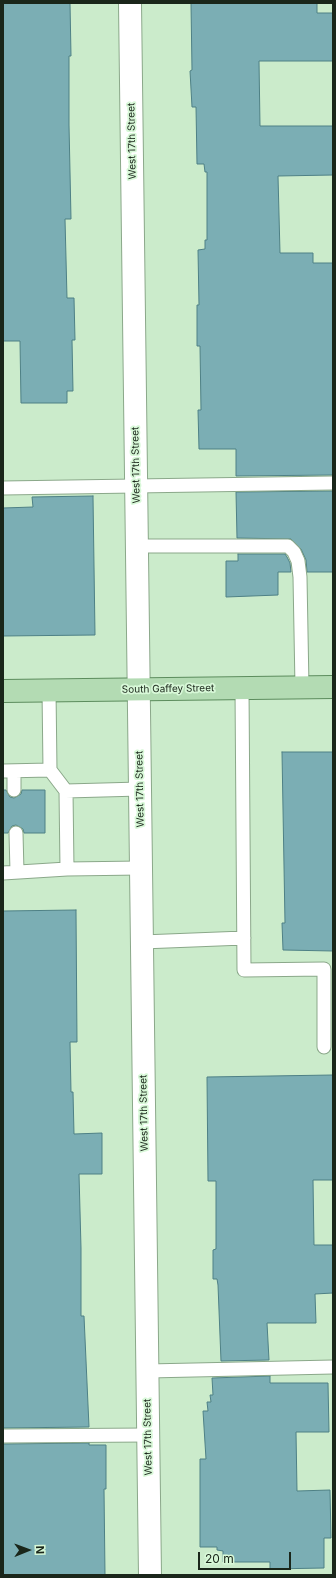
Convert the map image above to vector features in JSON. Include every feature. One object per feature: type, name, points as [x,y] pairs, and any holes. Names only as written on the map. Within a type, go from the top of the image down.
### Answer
[{"type":"main road","name":"South Gaffey Street","points":[[3,691],[333,687]]},
{"type":"street","name":"West 17th Street","points":[[130,3],[150,1575]]},
{"type":"lane","points":[[3,488],[333,483]]},
{"type":"lane","points":[[137,546],[288,546],[294,552],[298,561],[300,577],[302,687]]},
{"type":"lane","points":[[242,688],[244,970],[324,969],[324,1047]]},
{"type":"lane","points":[[49,690],[50,770],[66,790],[67,869]]},
{"type":"lane","points":[[14,790],[8,771],[50,770]]},
{"type":"lane","points":[[66,790],[140,789]]},
{"type":"lane","points":[[16,833],[17,872]]},
{"type":"lane","points":[[3,873],[67,869],[141,868]]},
{"type":"lane","points":[[142,942],[244,938]]},
{"type":"lane","points":[[148,1371],[333,1367]]},
{"type":"lane","points":[[3,1436],[148,1434]]},
{"type":"building","points":[[3,3],[70,3],[71,56],[69,56],[69,125],[71,219],[65,219],[67,298],[74,298],[75,340],[72,340],[73,391],[67,391],[67,403],[21,403],[20,341],[3,341]]},
{"type":"building","points":[[191,3],[317,3],[317,13],[333,13],[333,61],[259,61],[260,126],[333,126],[333,175],[278,176],[280,253],[313,253],[313,263],[333,263],[333,475],[236,476],[236,449],[199,449],[198,410],[201,410],[200,346],[197,346],[197,305],[199,305],[198,250],[205,249],[205,240],[207,240],[207,172],[205,172],[204,164],[197,164],[196,107],[192,107],[190,71],[192,70]]},
{"type":"building","points":[[333,491],[333,572],[307,572],[306,560],[301,549],[291,539],[237,538],[236,492]]},
{"type":"building","points":[[93,496],[95,635],[3,636],[3,508],[33,507],[32,497]]},
{"type":"building","points":[[238,554],[285,554],[290,563],[291,572],[278,572],[278,595],[226,597],[226,561],[238,561]]},
{"type":"building","points":[[282,752],[333,752],[333,951],[283,950],[282,923],[285,923]]},
{"type":"building","points":[[3,790],[6,790],[10,797],[14,798],[21,794],[22,790],[45,790],[45,833],[24,833],[23,829],[16,825],[12,826],[8,833],[3,833]]},
{"type":"building","points":[[76,910],[77,1042],[70,1042],[74,1134],[102,1133],[102,1174],[79,1174],[81,1316],[84,1316],[89,1427],[3,1428],[3,911]]},
{"type":"building","points":[[333,1075],[333,1180],[313,1180],[314,1245],[333,1245],[333,1293],[315,1294],[316,1323],[267,1323],[269,1360],[221,1361],[218,1285],[217,1279],[213,1279],[213,1250],[216,1249],[216,1181],[208,1181],[207,1077]]},
{"type":"building","points":[[270,1376],[270,1383],[328,1383],[329,1432],[296,1432],[297,1491],[330,1490],[331,1538],[324,1538],[324,1568],[270,1569],[270,1562],[223,1562],[223,1551],[217,1550],[217,1547],[200,1547],[200,1459],[206,1459],[203,1411],[208,1411],[207,1402],[211,1402],[210,1395],[213,1395],[212,1378]]},
{"type":"building","points":[[89,1443],[89,1445],[106,1445],[106,1489],[104,1489],[105,1575],[3,1575],[3,1444]]}]
